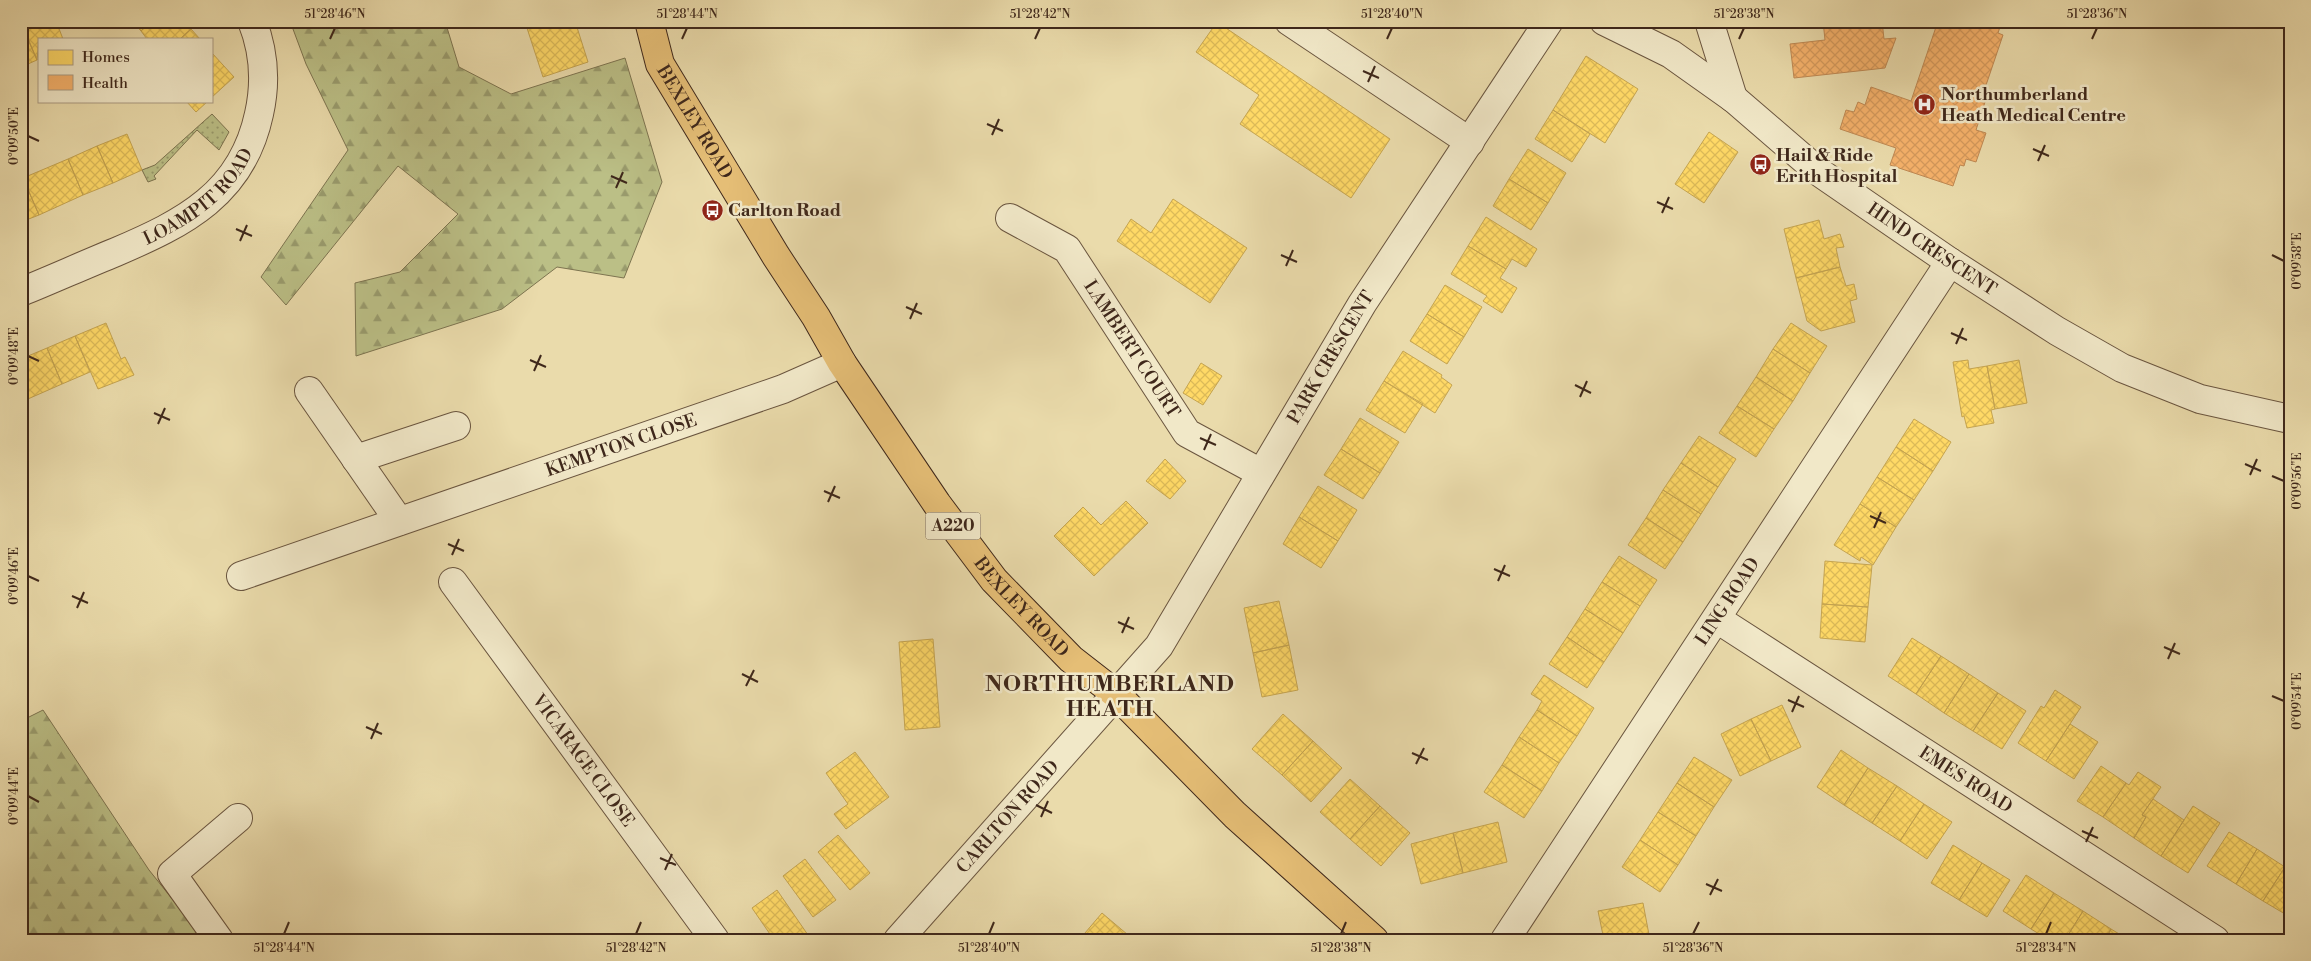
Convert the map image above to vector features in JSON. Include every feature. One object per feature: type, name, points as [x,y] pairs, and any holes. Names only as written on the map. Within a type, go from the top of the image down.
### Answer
[{"type":"main road","name":"BEXLEY ROAD","points":[[650,21],[660,64],[842,363],[937,504],[994,580],[1071,659],[1116,694],[1235,815],[1374,940]]},
{"type":"street","name":"LOAMPIT ROAD","points":[[21,292],[155,235],[183,221],[208,203],[230,181],[246,154],[257,124],[263,98],[263,66],[258,35],[252,21]]},
{"type":"street","points":[[1289,21],[1470,142]]},
{"type":"street","name":"PARK CRESCENT","points":[[1116,694],[1159,646],[1362,304],[1549,21]]},
{"type":"street","name":"HIND CRESCENT","points":[[1604,21],[1671,54],[1733,98],[1819,172],[1950,262],[2057,331],[2122,368],[2200,399],[2290,419]]},
{"type":"street","points":[[1709,21],[1733,98]]},
{"type":"street","name":"LAMBERT COURT","points":[[1010,218],[1067,249],[1187,434],[1261,473]]},
{"type":"street","name":"LING ROAD","points":[[1505,940],[1950,262]]},
{"type":"street","name":"KEMPTON CLOSE","points":[[241,576],[783,389],[842,363]]},
{"type":"street","points":[[309,391],[399,521]]},
{"type":"street","points":[[356,459],[456,426]]},
{"type":"street","name":"VICARAGE CLOSE","points":[[453,582],[715,940]]},
{"type":"street","name":"EMES ROAD","points":[[1717,619],[2214,940]]},
{"type":"street","name":"CARLTON ROAD","points":[[898,940],[1116,694]]},
{"type":"street","points":[[219,940],[172,874],[238,818]]},
{"type":"green space","points":[[290,21],[445,21],[459,67],[511,94],[625,58],[662,182],[624,278],[557,267],[502,309],[356,356],[355,283],[400,272],[458,214],[398,166],[286,305],[261,277],[348,150],[306,64]]},
{"type":"green space","points":[[212,114],[229,132],[219,150],[197,130],[154,176],[156,179],[148,182],[142,170],[155,165]]},
{"type":"green space","points":[[43,710],[149,870],[205,940],[21,940],[21,721]]},
{"type":"building: Homes","points":[[27,21],[56,21],[63,38],[38,38],[37,60],[22,24]]},
{"type":"building: Homes","points":[[132,21],[152,21],[141,31]]},
{"type":"building: Homes","points":[[152,21],[184,21],[191,29],[181,38],[146,38],[141,31]]},
{"type":"building: Homes","points":[[575,21],[588,62],[543,77],[525,22]]},
{"type":"building: Homes","points":[[1217,22],[1390,139],[1351,198],[1240,124],[1259,95],[1196,52]]},
{"type":"building: Homes","points":[[21,24],[37,60],[21,67]]},
{"type":"building: Homes","points":[[191,29],[199,38],[181,38]]},
{"type":"building: Homes","points":[[212,53],[234,77],[212,97]]},
{"type":"building: Homes","points":[[1586,56],[1638,89],[1605,143],[1553,110]]},
{"type":"building: Homes","points":[[187,102],[207,102],[196,112]]},
{"type":"building: Homes","points":[[1553,110],[1590,134],[1572,162],[1535,139]]},
{"type":"building: Homes","points":[[1709,132],[1738,152],[1704,203],[1675,184]]},
{"type":"building: Homes","points":[[127,134],[142,170],[113,183],[97,146]]},
{"type":"building: Homes","points":[[97,146],[113,183],[83,195],[68,159]]},
{"type":"building: Homes","points":[[1528,149],[1566,173],[1548,203],[1509,179]]},
{"type":"building: Homes","points":[[68,159],[83,195],[39,215],[23,178]]},
{"type":"building: Homes","points":[[23,178],[39,215],[21,222],[21,179]]},
{"type":"building: Homes","points":[[1509,179],[1548,203],[1531,230],[1493,206]]},
{"type":"building: Homes","points":[[1173,199],[1247,248],[1210,303],[1117,241],[1131,219],[1151,233]]},
{"type":"building: Homes","points":[[1486,217],[1537,249],[1526,267],[1512,259],[1506,269],[1468,246]]},
{"type":"building: Homes","points":[[1819,220],[1824,239],[1840,234],[1844,247],[1836,248],[1840,267],[1796,278],[1784,229]]},
{"type":"building: Homes","points":[[1468,246],[1506,269],[1500,278],[1517,288],[1502,313],[1483,301],[1487,296],[1451,274]]},
{"type":"building: Homes","points":[[1840,267],[1846,286],[1854,284],[1857,299],[1850,301],[1855,322],[1821,331],[1807,321],[1796,278]]},
{"type":"building: Homes","points":[[1445,285],[1482,307],[1464,337],[1427,314]]},
{"type":"building: Homes","points":[[1427,314],[1464,337],[1447,364],[1410,341]]},
{"type":"building: Homes","points":[[106,323],[121,359],[125,357],[134,375],[98,389],[75,336]]},
{"type":"building: Homes","points":[[1791,323],[1827,346],[1810,373],[1773,349]]},
{"type":"building: Homes","points":[[75,336],[90,372],[62,384],[47,348]]},
{"type":"building: Homes","points":[[47,348],[62,384],[21,402],[21,359]]},
{"type":"building: Homes","points":[[1773,349],[1810,373],[1793,401],[1756,377]]},
{"type":"building: Homes","points":[[1403,351],[1442,375],[1441,377],[1452,385],[1435,413],[1384,381]]},
{"type":"building: Homes","points":[[1968,360],[1969,369],[1987,366],[1995,409],[1991,410],[1994,423],[1967,428],[1964,416],[1962,417],[1953,362]]},
{"type":"building: Homes","points":[[2019,360],[2027,403],[1995,409],[1987,366]]},
{"type":"building: Homes","points":[[1201,363],[1222,376],[1203,405],[1183,393]]},
{"type":"building: Homes","points":[[1756,377],[1793,401],[1774,429],[1737,406]]},
{"type":"building: Homes","points":[[1384,381],[1423,404],[1405,433],[1366,410]]},
{"type":"building: Homes","points":[[1737,406],[1774,429],[1756,457],[1719,433]]},
{"type":"building: Homes","points":[[1360,418],[1399,442],[1380,473],[1341,449]]},
{"type":"building: Homes","points":[[1914,419],[1951,442],[1933,471],[1896,447]]},
{"type":"building: Homes","points":[[1699,436],[1736,459],[1718,487],[1681,463]]},
{"type":"building: Homes","points":[[1896,447],[1933,471],[1914,500],[1877,477]]},
{"type":"building: Homes","points":[[1341,449],[1380,473],[1363,499],[1324,475]]},
{"type":"building: Homes","points":[[1165,459],[1186,481],[1170,499],[1146,481]]},
{"type":"building: Homes","points":[[1681,463],[1718,487],[1701,514],[1663,490]]},
{"type":"building: Homes","points":[[1877,477],[1914,500],[1896,527],[1860,504]]},
{"type":"building: Homes","points":[[1318,486],[1357,510],[1338,541],[1299,517]]},
{"type":"building: Homes","points":[[1663,490],[1701,514],[1683,542],[1646,518]]},
{"type":"building: Homes","points":[[1126,501],[1148,523],[1094,576],[1054,536],[1083,507],[1101,525]]},
{"type":"building: Homes","points":[[1860,504],[1896,527],[1873,565],[1861,557],[1860,561],[1834,545]]},
{"type":"building: Homes","points":[[1299,517],[1338,541],[1321,568],[1283,544]]},
{"type":"building: Homes","points":[[1646,518],[1683,542],[1665,569],[1628,545]]},
{"type":"building: Homes","points":[[1619,556],[1657,580],[1640,606],[1602,582]]},
{"type":"building: Homes","points":[[1825,561],[1872,565],[1868,607],[1822,604]]},
{"type":"building: Homes","points":[[1602,582],[1640,606],[1623,633],[1585,609]]},
{"type":"building: Homes","points":[[1279,601],[1289,645],[1253,653],[1244,608]]},
{"type":"building: Homes","points":[[1822,604],[1868,607],[1865,642],[1820,638]]},
{"type":"building: Homes","points":[[1585,609],[1623,633],[1604,662],[1567,637]]},
{"type":"building: Homes","points":[[1567,637],[1604,662],[1587,688],[1549,664]]},
{"type":"building: Homes","points":[[1912,638],[1941,656],[1916,694],[1888,676]]},
{"type":"building: Homes","points":[[933,639],[940,727],[905,730],[899,642]]},
{"type":"building: Homes","points":[[1289,645],[1298,690],[1262,697],[1253,653]]},
{"type":"building: Homes","points":[[1941,656],[1969,674],[1944,713],[1916,694]]},
{"type":"building: Homes","points":[[1969,674],[1998,693],[1973,731],[1944,713]]},
{"type":"building: Homes","points":[[1544,675],[1594,708],[1577,736],[1537,710],[1542,701],[1531,694]]},
{"type":"building: Homes","points":[[2055,690],[2081,707],[2046,761],[2018,743],[2041,706],[2044,708]]},
{"type":"building: Homes","points":[[1998,693],[2026,711],[2002,749],[1973,731]]},
{"type":"building: Homes","points":[[1782,705],[1801,747],[1771,761],[1751,719]]},
{"type":"building: Homes","points":[[1537,710],[1577,736],[1559,763],[1519,737]]},
{"type":"building: Homes","points":[[1283,714],[1313,741],[1282,775],[1252,749]]},
{"type":"building: Homes","points":[[1751,719],[1771,761],[1740,776],[1721,734]]},
{"type":"building: Homes","points":[[2070,724],[2098,742],[2074,779],[2046,761]]},
{"type":"building: Homes","points":[[1519,737],[1559,763],[1542,791],[1502,765]]},
{"type":"building: Homes","points":[[1313,741],[1342,768],[1311,802],[1282,775]]},
{"type":"building: Homes","points":[[1841,750],[1868,768],[1844,805],[1817,787]]},
{"type":"building: Homes","points":[[855,752],[889,797],[846,829],[834,814],[848,804],[826,773]]},
{"type":"building: Homes","points":[[1694,757],[1732,780],[1714,807],[1677,783]]},
{"type":"building: Homes","points":[[1502,765],[1542,791],[1524,818],[1484,792]]},
{"type":"building: Homes","points":[[2101,766],[2126,783],[2103,817],[2077,801]]},
{"type":"building: Homes","points":[[1868,768],[1897,786],[1872,823],[1844,805]]},
{"type":"building: Homes","points":[[2138,772],[2161,787],[2142,815],[2146,817],[2134,838],[2103,817],[2126,783],[2129,785]]},
{"type":"building: Homes","points":[[1350,779],[1380,806],[1350,839],[1320,812]]},
{"type":"building: Homes","points":[[1677,783],[1714,807],[1696,836],[1658,812]]},
{"type":"building: Homes","points":[[1897,786],[1924,804],[1900,841],[1872,823]]},
{"type":"building: Homes","points":[[2153,799],[2184,820],[2161,856],[2134,838],[2146,817],[2142,815]]},
{"type":"building: Homes","points":[[1924,804],[1952,822],[1927,859],[1900,841]]},
{"type":"building: Homes","points":[[1380,806],[1410,833],[1381,866],[1350,839]]},
{"type":"building: Homes","points":[[2193,806],[2220,823],[2188,873],[2161,856]]},
{"type":"building: Homes","points":[[1658,812],[1696,836],[1678,865],[1640,840]]},
{"type":"building: Homes","points":[[1498,822],[1507,862],[1463,873],[1453,833]]},
{"type":"building: Homes","points":[[2229,832],[2257,849],[2236,884],[2207,866]]},
{"type":"building: Homes","points":[[1453,833],[1463,873],[1421,884],[1411,844]]},
{"type":"building: Homes","points":[[838,835],[870,873],[850,890],[818,852]]},
{"type":"building: Homes","points":[[1640,840],[1678,865],[1660,892],[1622,867]]},
{"type":"building: Homes","points":[[1953,845],[1982,863],[1959,900],[1931,883]]},
{"type":"building: Homes","points":[[2257,849],[2285,867],[2263,901],[2236,884]]},
{"type":"building: Homes","points":[[805,859],[836,900],[813,917],[783,876]]},
{"type":"building: Homes","points":[[1982,863],[2010,880],[1987,917],[1959,900]]},
{"type":"building: Homes","points":[[2285,867],[2290,870],[2290,917],[2263,901]]},
{"type":"building: Homes","points":[[2026,875],[2054,893],[2031,929],[2003,911]]},
{"type":"building: Homes","points":[[777,890],[808,935],[801,940],[774,940],[752,908]]},
{"type":"building: Homes","points":[[2054,893],[2083,911],[2065,940],[2049,940],[2031,929]]},
{"type":"building: Homes","points":[[1643,903],[1650,940],[1604,940],[1598,911]]},
{"type":"building: Homes","points":[[2083,911],[2111,929],[2105,940],[2065,940]]},
{"type":"building: Homes","points":[[1102,913],[1134,940],[1079,940]]},
{"type":"building: Homes","points":[[2111,929],[2129,940],[2105,940]]},
{"type":"building: Health","points":[[1823,21],[1882,21],[1884,39],[1896,38],[1885,68],[1794,78],[1790,44],[1825,40]]},
{"type":"building: Health","name":"Northumberland Heath Medical Centre","points":[[1938,21],[2002,21],[1998,33],[2003,35],[1982,97],[1986,99],[1976,130],[1986,133],[1976,162],[1966,159],[1964,166],[1960,165],[1953,186],[1890,165],[1896,148],[1840,129],[1846,110],[1854,112],[1858,102],[1865,105],[1871,87],[1911,101]]},
{"type":"place","name":"Northumberland Heath Medical Centre","points":[[1925,104]]},
{"type":"place","name":"Hail & Ride Erith Hospital","points":[[1760,165]]},
{"type":"place","name":"Carlton Road","points":[[712,210]]},
{"type":"district","name":"NORTHUMBERLAND HEATH","points":[[1110,696]]}]
